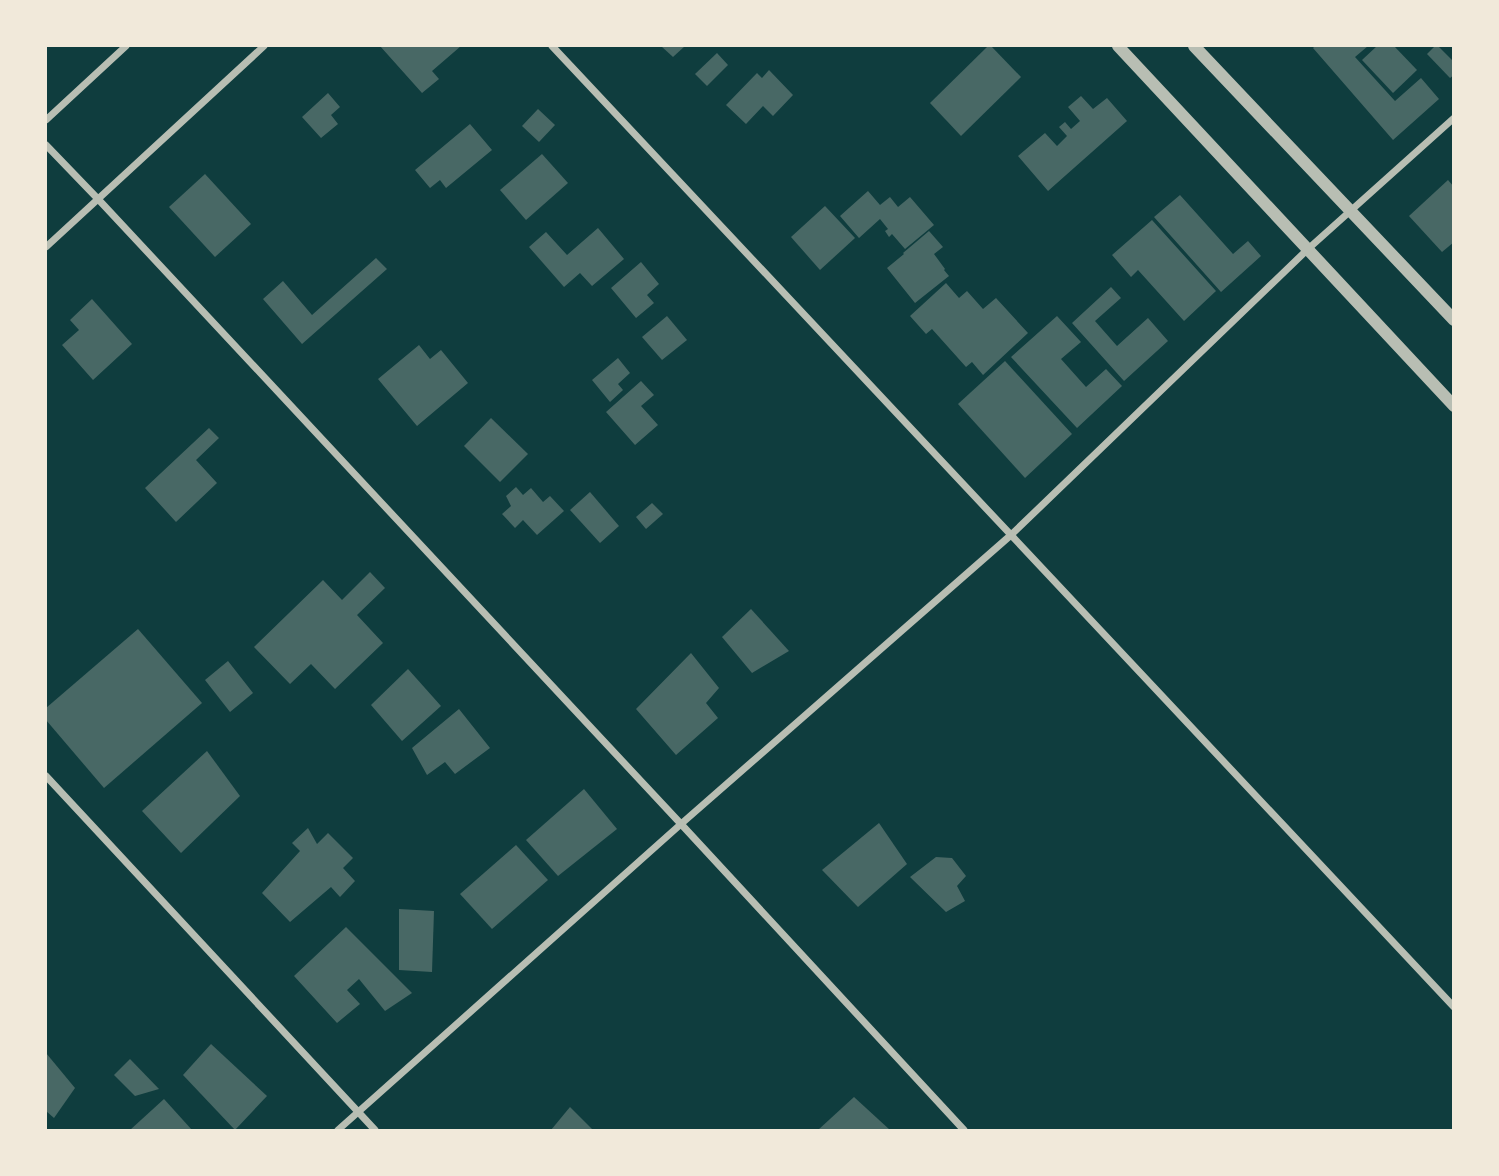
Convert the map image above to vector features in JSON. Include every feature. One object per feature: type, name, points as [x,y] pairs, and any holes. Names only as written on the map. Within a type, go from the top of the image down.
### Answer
[{"type":"street","points":[[46,120],[126,46]]},
{"type":"street","points":[[46,247],[264,46]]},
{"type":"street","points":[[552,46],[1454,1007]]},
{"type":"street","points":[[1118,46],[1454,405]]},
{"type":"street","points":[[1194,46],[1454,320]]},
{"type":"street","points":[[338,1130],[1011,535],[1308,249],[1454,118]]},
{"type":"street","points":[[46,145],[964,1130]]},
{"type":"street","points":[[46,776],[375,1130]]},
{"type":"building","points":[[380,46],[461,46],[432,71],[439,79],[422,93]]},
{"type":"building","points":[[661,46],[685,46],[673,57]]},
{"type":"building","points":[[988,46],[1021,77],[961,136],[930,103]]},
{"type":"building","points":[[1368,46],[1355,57],[1395,101],[1421,78],[1439,99],[1393,140],[1313,48]]},
{"type":"building","points":[[1377,46],[1394,46],[1417,70],[1393,93],[1362,60]]},
{"type":"building","points":[[1435,46],[1454,62],[1454,75],[1450,78],[1427,54]]},
{"type":"building","points":[[717,53],[728,65],[707,86],[695,74]]},
{"type":"building","points":[[769,70],[793,95],[773,116],[763,106],[746,124],[726,105],[757,73],[762,78]]},
{"type":"building","points":[[328,93],[340,107],[331,115],[338,124],[321,138],[302,117]]},
{"type":"building","points":[[1081,96],[1093,109],[1107,98],[1127,121],[1048,191],[1018,156],[1045,133],[1057,146],[1067,136],[1059,127],[1065,122],[1071,129],[1080,121],[1068,107]]},
{"type":"building","points":[[538,109],[555,125],[539,142],[522,126]]},
{"type":"building","points":[[470,124],[492,150],[446,188],[440,180],[430,188],[415,170]]},
{"type":"building","points":[[542,154],[568,183],[526,220],[500,190]]},
{"type":"building","points":[[205,174],[251,224],[215,257],[169,207]]},
{"type":"building","points":[[1448,180],[1454,187],[1454,242],[1442,252],[1409,216]]},
{"type":"building","points":[[868,191],[880,205],[890,197],[898,207],[910,197],[934,225],[905,249],[892,234],[889,237],[885,231],[888,229],[880,219],[859,238],[840,216]]},
{"type":"building","points":[[1180,195],[1233,254],[1248,241],[1261,256],[1221,292],[1154,217]]},
{"type":"building","points":[[825,206],[855,238],[820,270],[791,237]]},
{"type":"building","points":[[1152,220],[1216,291],[1184,321],[1138,270],[1131,277],[1112,255]]},
{"type":"building","points":[[598,228],[624,259],[592,286],[580,273],[564,287],[529,247],[546,232],[567,255]]},
{"type":"building","points":[[929,231],[943,247],[934,254],[949,276],[915,303],[887,268]]},
{"type":"building","points":[[376,258],[387,269],[302,344],[263,299],[283,281],[312,315]]},
{"type":"building","points":[[641,262],[659,284],[647,295],[654,303],[636,318],[611,288]]},
{"type":"building","points":[[946,283],[959,298],[967,291],[983,309],[996,298],[1028,333],[983,375],[972,362],[966,367],[932,329],[926,334],[910,316]]},
{"type":"building","points":[[1111,287],[1121,298],[1095,321],[1117,346],[1148,318],[1168,341],[1124,381],[1072,323]]},
{"type":"building","points":[[92,299],[132,344],[93,380],[62,345],[79,330],[70,320]]},
{"type":"building","points":[[667,316],[687,340],[662,360],[642,337]]},
{"type":"building","points":[[1057,316],[1081,342],[1061,359],[1086,387],[1106,369],[1122,386],[1077,428],[1011,357]]},
{"type":"building","points":[[419,345],[430,359],[441,350],[468,383],[417,426],[378,379]]},
{"type":"building","points":[[618,358],[630,373],[618,384],[623,390],[610,402],[592,380]]},
{"type":"building","points":[[1005,361],[1072,434],[1025,478],[958,404]]},
{"type":"building","points":[[641,381],[654,395],[641,406],[658,425],[635,445],[606,412]]},
{"type":"building","points":[[491,418],[528,454],[500,482],[464,446]]},
{"type":"building","points":[[209,428],[219,438],[196,460],[217,483],[176,522],[145,488]]},
{"type":"building","points":[[516,487],[523,495],[531,488],[543,502],[550,496],[564,511],[537,535],[523,520],[515,528],[502,514],[511,506],[506,496]]},
{"type":"building","points":[[590,492],[619,526],[600,543],[570,510]]},
{"type":"building","points":[[652,503],[663,514],[646,529],[636,517]]},
{"type":"building","points":[[370,572],[385,588],[357,615],[383,643],[335,689],[311,664],[290,684],[254,647],[323,580],[342,600]]},
{"type":"building","points":[[751,609],[789,651],[752,673],[722,637]]},
{"type":"building","points":[[138,629],[202,703],[104,788],[46,720],[46,708]]},
{"type":"building","points":[[691,653],[719,688],[706,703],[718,718],[676,755],[636,709]]},
{"type":"building","points":[[228,661],[253,693],[230,712],[205,680]]},
{"type":"building","points":[[408,669],[441,706],[402,741],[371,705]]},
{"type":"building","points":[[459,709],[490,748],[455,774],[445,762],[427,775],[412,748]]},
{"type":"building","points":[[207,751],[240,796],[181,853],[142,811]]},
{"type":"building","points":[[584,789],[617,829],[558,876],[526,840]]},
{"type":"building","points":[[879,823],[907,864],[858,907],[822,870]]},
{"type":"building","points":[[308,828],[317,844],[328,833],[353,858],[343,868],[355,881],[340,897],[331,887],[290,922],[262,893],[300,851],[292,843]]},
{"type":"building","points":[[516,845],[548,880],[492,929],[460,894]]},
{"type":"building","points":[[936,857],[952,858],[966,876],[957,886],[965,901],[946,912],[910,877]]},
{"type":"building","points":[[399,909],[434,911],[432,972],[399,970]]},
{"type":"building","points":[[346,927],[412,993],[385,1011],[359,979],[347,990],[360,1004],[337,1023],[294,976]]},
{"type":"building","points":[[211,1044],[267,1096],[235,1130],[183,1075]]},
{"type":"building","points":[[46,1053],[75,1088],[54,1118],[46,1111]]},
{"type":"building","points":[[130,1059],[159,1089],[135,1096],[114,1075]]},
{"type":"building","points":[[854,1097],[890,1130],[818,1130]]},
{"type":"building","points":[[164,1099],[192,1130],[130,1130]]},
{"type":"building","points":[[570,1107],[593,1130],[551,1130]]}]
